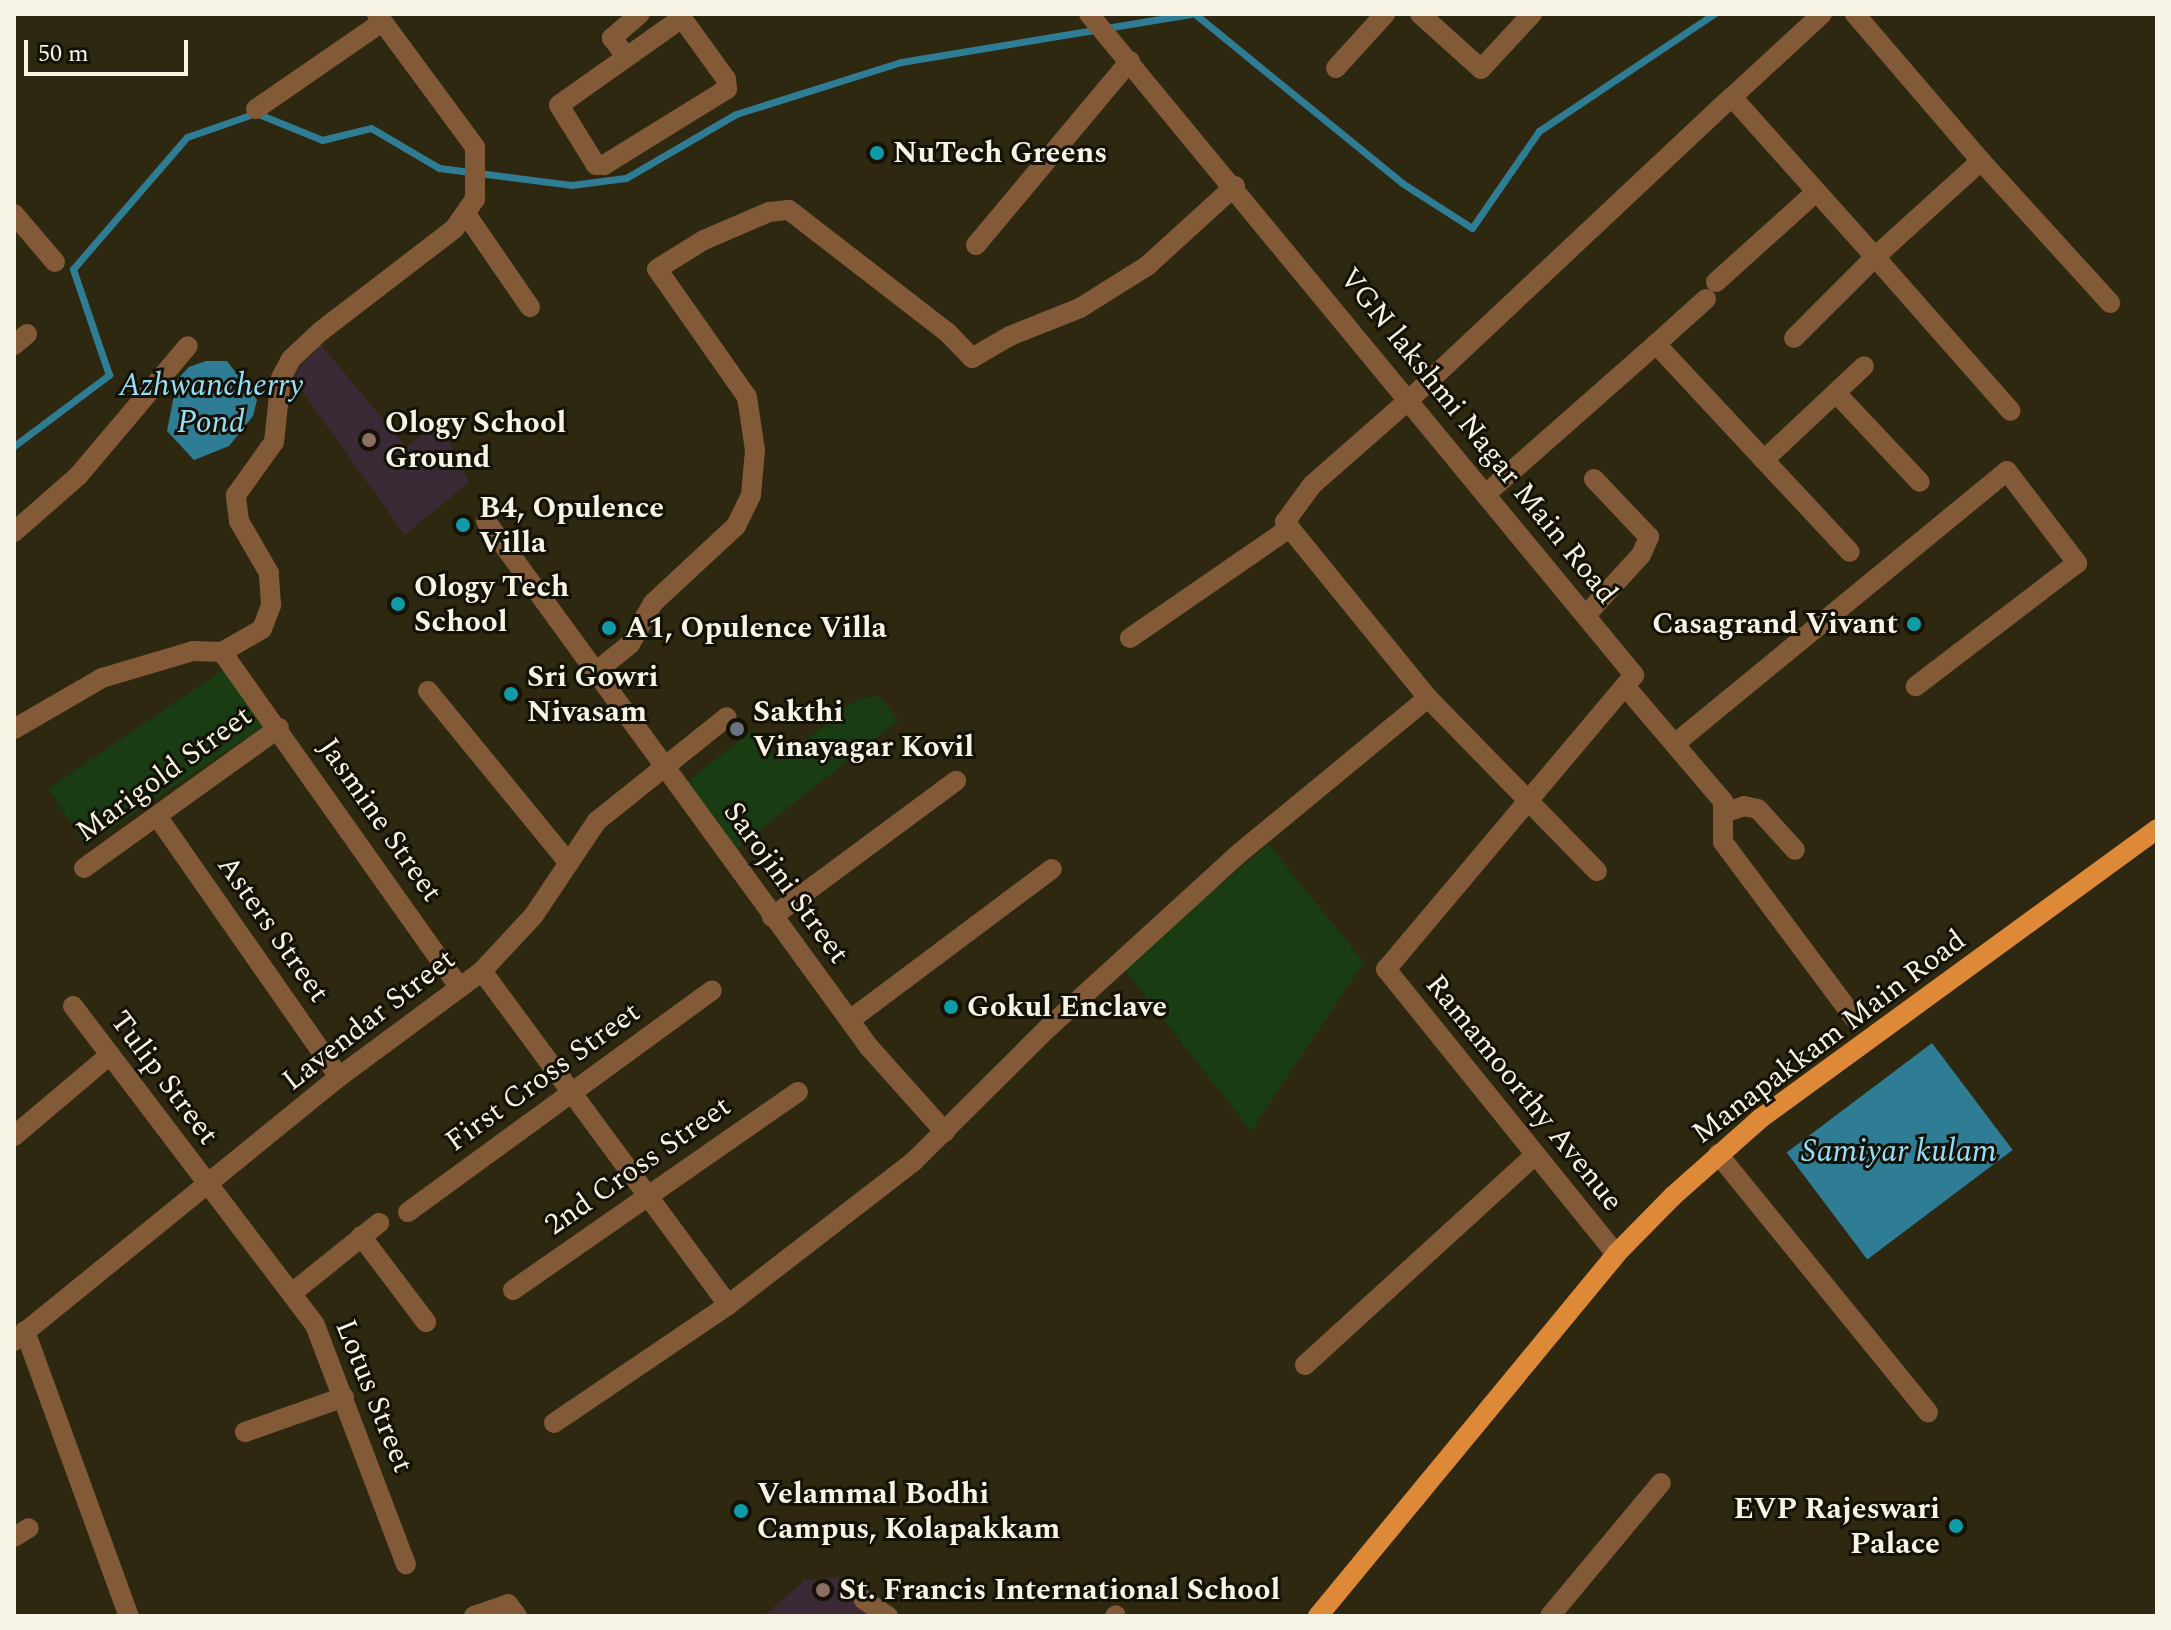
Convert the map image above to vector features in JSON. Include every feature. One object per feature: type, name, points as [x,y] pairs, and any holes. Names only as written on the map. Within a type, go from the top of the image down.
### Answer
[{"type":"main road","name":"Manapakkam Main Road","points":[[1318,1616],[1616,1254],[1718,1154],[2157,829]]},
{"type":"street","points":[[626,56],[612,38],[640,14]]},
{"type":"street","name":"VGN lakshmi Nagar Main Road","points":[[1089,14],[1411,398],[1634,675],[1625,686]]},
{"type":"street","points":[[1336,68],[1385,14]]},
{"type":"street","points":[[1420,14],[1481,69],[1532,14]]},
{"type":"street","points":[[1597,871],[1526,803],[1428,698],[1285,522],[1312,485],[1411,398],[1822,14]]},
{"type":"street","points":[[1855,14],[1981,161],[2110,303]]},
{"type":"street","points":[[681,16],[726,79],[727,89],[600,166],[558,108],[681,16]]},
{"type":"street","points":[[14,729],[102,678],[193,651],[222,652],[262,629],[271,605],[269,573],[239,521],[236,495],[274,442],[278,393],[291,359],[454,229],[466,214],[478,181],[475,147],[379,18],[256,109]]},
{"type":"street","points":[[976,245],[1130,61]]},
{"type":"street","points":[[1732,97],[2011,411]]},
{"type":"street","points":[[1794,338],[1875,257],[1981,161]]},
{"type":"street","points":[[594,665],[630,644],[653,603],[736,526],[745,511],[755,450],[747,397],[657,269],[704,240],[769,212],[789,210],[935,322],[972,358],[1010,336],[1080,308],[1147,266],[1235,186]]},
{"type":"street","points":[[1487,493],[1656,344],[1816,192]]},
{"type":"street","points":[[14,214],[55,262]]},
{"type":"street","points":[[466,214],[530,307]]},
{"type":"street","points":[[1656,344],[1850,552]]},
{"type":"street","points":[[14,532],[78,476],[188,346]]},
{"type":"street","points":[[1764,460],[1864,366]]},
{"type":"street","points":[[1836,393],[1920,482]]},
{"type":"street","points":[[1677,742],[2007,471],[2077,563],[1916,686]]},
{"type":"street","points":[[1586,615],[1641,555],[1649,537],[1594,479]]},
{"type":"street","name":"Sarojini Street","points":[[486,521],[594,665],[772,917],[850,1020],[945,1132]]},
{"type":"street","points":[[1130,638],[1288,529]]},
{"type":"street","name":"Jasmine Street","points":[[222,652],[279,728],[458,985]]},
{"type":"street","points":[[1526,803],[1625,686],[1677,742],[1723,801],[1723,842],[1854,1018]]},
{"type":"street","points":[[428,691],[568,862]]},
{"type":"street","points":[[554,1423],[728,1305],[945,1132],[1049,1027],[1224,866],[1428,698]]},
{"type":"street","name":"Lavendar Street","points":[[20,1336],[339,1077],[458,985],[482,971],[534,915],[597,821],[727,717]]},
{"type":"street","name":"Marigold Street","points":[[84,868],[279,728]]},
{"type":"street","points":[[772,917],[956,781]]},
{"type":"street","name":"Ramamoorthy Avenue","points":[[1526,803],[1386,969],[1616,1254]]},
{"type":"street","points":[[1723,813],[1744,806],[1758,809],[1795,850]]},
{"type":"street","name":"Asters Street","points":[[157,816],[339,1077]]},
{"type":"street","points":[[850,1020],[1052,869]]},
{"type":"street","points":[[482,971],[728,1305]]},
{"type":"street","name":"First Cross Street","points":[[408,1212],[712,990]]},
{"type":"street","name":"Tulip Street","points":[[73,1006],[207,1185]]},
{"type":"street","points":[[14,1136],[110,1055]]},
{"type":"street","name":"2nd Cross Street","points":[[513,1290],[798,1092]]},
{"type":"street","points":[[1718,1154],[1928,1412]]},
{"type":"street","points":[[1305,1365],[1535,1155]]},
{"type":"street","name":"Lotus Street","points":[[207,1185],[318,1330],[406,1564]]},
{"type":"street","points":[[292,1293],[379,1223]]},
{"type":"street","points":[[361,1236],[426,1322]]},
{"type":"street","points":[[20,1336],[129,1616]]},
{"type":"street","points":[[245,1432],[344,1397]]},
{"type":"street","points":[[1550,1616],[1661,1483]]},
{"type":"street","points":[[864,1600],[888,1616]]},
{"type":"street","points":[[474,1616],[508,1604],[517,1616]]},
{"type":"shaded area","name":"Ology School Ground","points":[[320,344],[406,447],[449,414],[456,424],[445,434],[469,482],[405,535],[292,377]]},
{"type":"shaded area","name":"St. Francis International School","points":[[837,1577],[884,1616],[764,1616],[805,1580]]},
{"type":"green space","points":[[225,669],[264,726],[86,846],[48,789]]},
{"type":"green space","points":[[878,695],[899,720],[727,857],[679,788],[753,730],[780,761],[853,702]]},
{"type":"green space","points":[[1268,844],[1364,962],[1251,1131],[1123,968]]},
{"type":"water","name":"Azhwancherry Pond","points":[[206,361],[227,361],[257,400],[253,416],[229,446],[194,460],[167,431],[177,380],[189,367]]},
{"type":"water","name":"Samiyar kulam","points":[[1932,1043],[2013,1150],[1867,1260],[1787,1153]]},
{"type":"waterway","points":[[14,446],[109,375],[73,269],[187,137],[256,113],[322,140],[371,128],[439,168],[571,185],[626,178],[736,114],[901,62],[1192,14]]},
{"type":"waterway","points":[[1195,14],[1402,183],[1472,228],[1539,131],[1714,14]]},
{"type":"place","name":"NuTech Greens","points":[[877,153]]},
{"type":"place","name":"Ology School Ground","points":[[369,440]]},
{"type":"place","name":"B4, Opulence Villa","points":[[463,525]]},
{"type":"place","name":"Ology Tech School","points":[[398,604]]},
{"type":"place","name":"Casagrand Vivant","points":[[1914,624]]},
{"type":"place","name":"A1, Opulence Villa","points":[[609,628]]},
{"type":"place","name":"Sri Gowri Nivasam","points":[[511,694]]},
{"type":"place","name":"Sakthi Vinayagar Kovil","points":[[737,729]]},
{"type":"place","name":"Gokul Enclave","points":[[951,1007]]},
{"type":"place","name":"Velammal Bodhi Campus, Kolapakkam","points":[[741,1511]]},
{"type":"place","name":"EVP Rajeswari Palace","points":[[1956,1526]]},
{"type":"place","name":"St. Francis International School","points":[[823,1590]]}]
